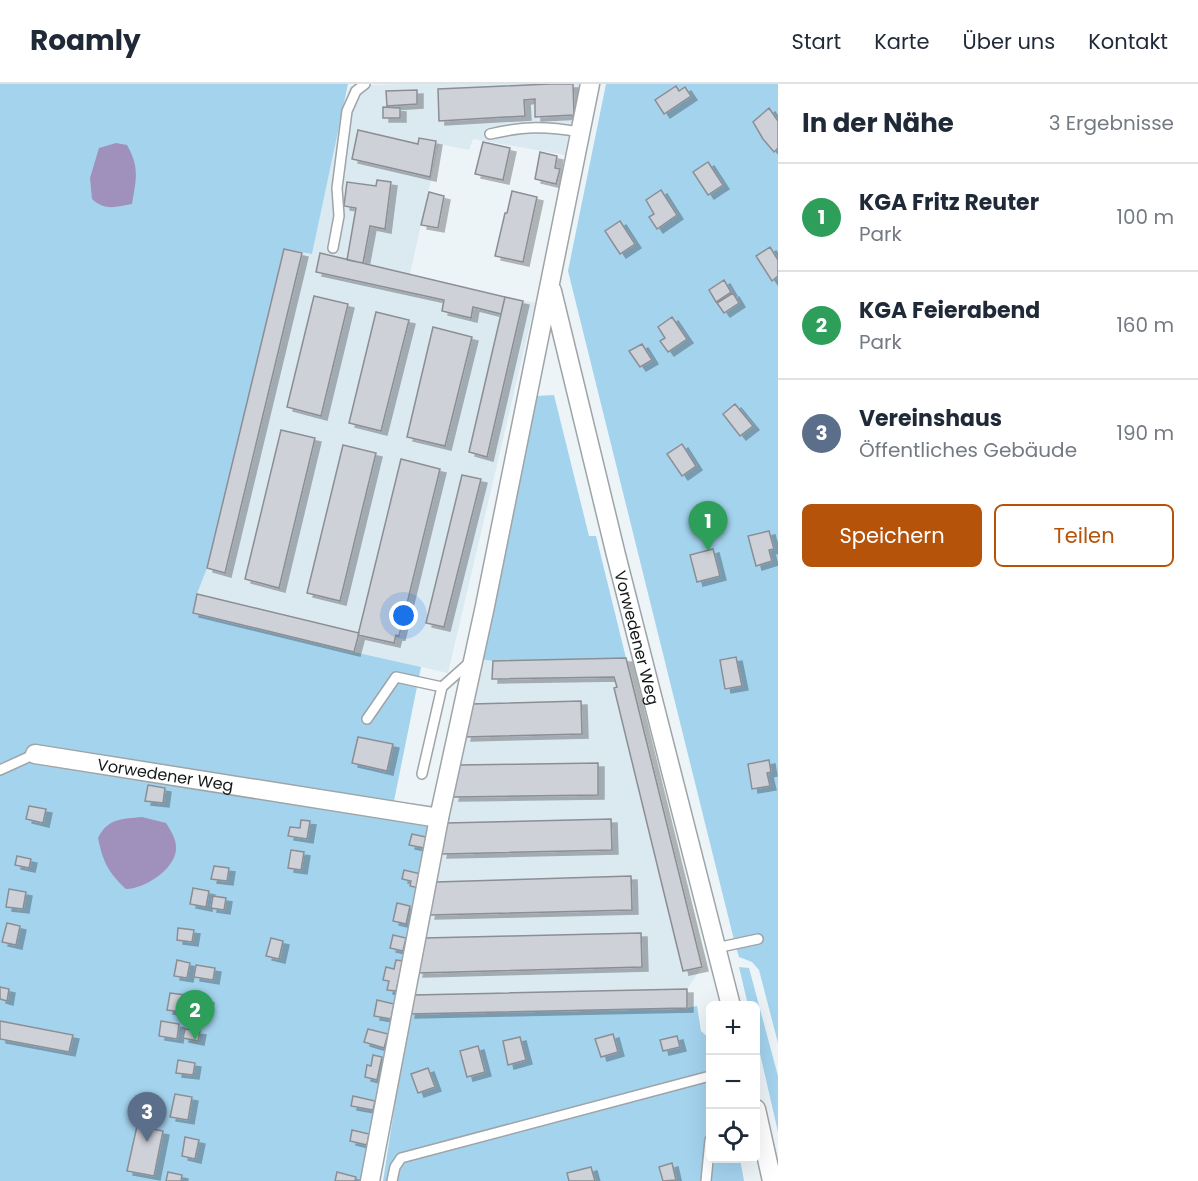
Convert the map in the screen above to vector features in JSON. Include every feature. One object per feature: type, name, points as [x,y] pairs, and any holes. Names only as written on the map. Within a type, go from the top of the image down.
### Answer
[{"type":"street","name":"Vorwedener Weg","points":[[370,1181],[439,818],[474,659],[590,84]]},
{"type":"street","name":"Vorwedener Weg","points":[[552,267],[553,302],[730,1001]]},
{"type":"street","name":"Vorwedener Weg","points":[[35,754],[439,818]]},
{"type":"street","points":[[760,1127],[772,1181]]},
{"type":"lane","points":[[333,248],[339,216],[337,188],[347,111],[356,91],[365,84]]},
{"type":"lane","points":[[490,134],[519,128],[549,127],[580,132]]},
{"type":"lane","points":[[422,774],[442,687],[474,659]]},
{"type":"lane","points":[[367,719],[396,677],[442,687]]},
{"type":"lane","name":"Vorwedener Weg","points":[[0,770],[35,754]]},
{"type":"lane","points":[[716,948],[758,939]]},
{"type":"lane","points":[[392,1181],[395,1167],[401,1158],[706,1077]]},
{"type":"lane","points":[[706,1181],[708,1163]]},
{"type":"shaded area","points":[[0,84],[348,84],[312,254],[284,249],[207,568],[193,612],[421,667],[394,801],[434,806],[432,832],[361,1181],[0,1181]]},
{"type":"shaded area","points":[[580,84],[565,155],[473,139],[469,150],[439,144],[410,274],[535,303],[448,673],[193,613],[197,594],[207,568],[284,249],[312,254],[340,116],[350,86]]},
{"type":"shaded area","points":[[606,84],[778,84],[778,1043],[759,970],[752,962],[739,957],[735,944],[568,271]]},
{"type":"shaded area","points":[[116,143],[127,145],[131,153],[136,174],[135,187],[132,204],[106,207],[92,199],[90,178],[99,148]]},
{"type":"shaded area","points":[[554,395],[589,536],[596,536],[626,658],[493,661],[480,659],[536,396]]},
{"type":"shaded area","points":[[626,658],[702,967],[687,989],[687,1008],[409,1014],[480,659],[493,661]]},
{"type":"shaded area","points":[[142,817],[166,823],[175,839],[176,850],[170,865],[157,877],[141,886],[126,889],[107,866],[98,838],[111,823],[122,819]]},
{"type":"shaded area","points":[[739,967],[749,968],[758,1001],[747,1001]]},
{"type":"shaded area","points":[[697,1006],[701,1031],[706,1035],[706,1163],[741,1163],[744,1181],[383,1181],[409,1014]]},
{"type":"shaded area","points":[[760,1009],[778,1076],[778,1132],[760,1053]]},
{"type":"building","points":[[573,84],[574,115],[535,117],[535,99],[524,100],[525,116],[439,121],[438,89]]},
{"type":"building","points":[[676,86],[679,91],[685,87],[691,96],[664,114],[655,100]]},
{"type":"building","points":[[417,90],[417,104],[387,106],[386,91]]},
{"type":"building","points":[[383,107],[400,108],[400,118],[383,118]]},
{"type":"building","points":[[769,108],[778,121],[778,148],[774,152],[753,122]]},
{"type":"building","points":[[358,130],[418,144],[419,138],[436,141],[430,177],[352,159]]},
{"type":"building","points":[[483,142],[510,148],[503,180],[475,174]]},
{"type":"building","points":[[540,152],[557,156],[555,168],[560,169],[556,184],[535,179]]},
{"type":"building","points":[[708,162],[723,185],[708,195],[693,172]]},
{"type":"building","points":[[377,180],[391,182],[385,229],[370,226],[363,263],[347,260],[356,208],[344,206],[347,182],[376,186]]},
{"type":"building","points":[[661,190],[677,215],[657,229],[649,217],[654,214],[646,200]]},
{"type":"building","points":[[512,191],[537,197],[523,262],[495,256]]},
{"type":"building","points":[[429,192],[444,196],[438,228],[421,225]]},
{"type":"building","points":[[620,221],[635,244],[620,254],[605,231]]},
{"type":"building","points":[[770,247],[778,260],[778,276],[772,281],[756,256]]},
{"type":"building","points":[[284,249],[302,253],[225,573],[207,568]]},
{"type":"building","points":[[320,253],[505,297],[501,314],[473,307],[471,318],[442,311],[444,300],[316,272]]},
{"type":"building","points":[[724,280],[731,292],[716,302],[709,290]]},
{"type":"building","points":[[733,293],[739,303],[724,313],[717,303]]},
{"type":"building","points":[[314,296],[348,304],[321,416],[287,407]]},
{"type":"building","points":[[505,297],[523,301],[487,457],[469,452]]},
{"type":"building","points":[[376,312],[409,320],[381,431],[349,423]]},
{"type":"building","points":[[672,317],[687,339],[668,352],[660,341],[665,338],[658,327]]},
{"type":"building","points":[[433,327],[472,337],[445,446],[407,437]]},
{"type":"building","points":[[642,344],[652,360],[640,367],[629,351]]},
{"type":"building","points":[[735,404],[753,426],[740,436],[723,414]]},
{"type":"building","points":[[281,430],[315,438],[279,588],[245,579]]},
{"type":"building","points":[[682,444],[696,466],[682,476],[667,454]]},
{"type":"building","points":[[343,445],[376,453],[340,601],[307,593]]},
{"type":"building","points":[[401,459],[440,469],[399,636],[396,635],[394,643],[358,635]]},
{"type":"building","points":[[462,475],[481,479],[444,627],[426,623]]},
{"type":"building","points":[[769,531],[774,549],[769,550],[772,561],[756,566],[748,536]]},
{"type":"building","points":[[713,549],[720,576],[697,582],[690,555]]},
{"type":"building","points":[[197,594],[359,633],[354,652],[193,613]]},
{"type":"building","points":[[736,657],[742,686],[725,689],[720,660]]},
{"type":"building","points":[[626,658],[702,967],[683,971],[614,688],[617,687],[614,677],[492,679],[493,661]]},
{"type":"building","points":[[581,701],[582,734],[465,737],[472,704]]},
{"type":"building","points":[[358,737],[393,744],[387,771],[352,763]]},
{"type":"building","points":[[769,760],[771,772],[767,773],[770,786],[752,789],[748,764]]},
{"type":"building","points":[[598,763],[598,795],[453,797],[459,765]]},
{"type":"building","points":[[148,785],[165,788],[163,803],[145,801]]},
{"type":"building","points":[[29,806],[46,809],[43,823],[26,819]]},
{"type":"building","points":[[611,819],[612,850],[441,854],[447,823]]},
{"type":"building","points":[[301,820],[310,821],[307,839],[288,836],[290,827],[300,828]]},
{"type":"building","points":[[412,834],[426,837],[424,848],[409,845]]},
{"type":"building","points":[[291,850],[304,852],[301,870],[288,868]]},
{"type":"building","points":[[17,856],[31,859],[29,868],[15,865]]},
{"type":"building","points":[[214,866],[229,868],[227,881],[211,879]]},
{"type":"building","points":[[404,870],[421,874],[419,888],[410,886],[411,881],[402,879]]},
{"type":"building","points":[[631,876],[632,910],[429,915],[436,882]]},
{"type":"building","points":[[193,888],[209,891],[206,907],[190,904]]},
{"type":"building","points":[[9,889],[26,892],[23,909],[6,907]]},
{"type":"building","points":[[213,896],[226,898],[224,910],[211,908]]},
{"type":"building","points":[[397,903],[410,906],[406,924],[393,921]]},
{"type":"building","points":[[7,923],[20,926],[16,945],[2,942]]},
{"type":"building","points":[[178,928],[194,930],[192,942],[177,940]]},
{"type":"building","points":[[641,933],[642,967],[417,973],[424,938]]},
{"type":"building","points":[[393,935],[406,938],[403,951],[390,948]]},
{"type":"building","points":[[271,938],[283,941],[279,959],[266,956]]},
{"type":"building","points":[[177,960],[190,963],[187,978],[174,976]]},
{"type":"building","points":[[396,960],[403,961],[396,991],[387,990],[389,981],[383,980],[386,967],[394,969]]},
{"type":"building","points":[[196,965],[215,968],[213,980],[194,977]]},
{"type":"building","points":[[0,987],[9,989],[7,1001],[0,999]]},
{"type":"building","points":[[687,989],[687,1008],[409,1014],[413,995]]},
{"type":"building","points":[[170,993],[185,995],[182,1012],[167,1010]]},
{"type":"building","points":[[192,997],[208,999],[206,1010],[190,1008]]},
{"type":"building","points":[[377,1000],[394,1004],[391,1019],[374,1016]]},
{"type":"building","points":[[0,1021],[73,1035],[69,1052],[0,1039]]},
{"type":"building","points":[[161,1021],[179,1024],[177,1039],[159,1036]]},
{"type":"building","points":[[185,1029],[200,1031],[198,1041],[183,1038]]},
{"type":"building","points":[[368,1029],[388,1034],[384,1048],[364,1042]]},
{"type":"building","points":[[613,1034],[618,1052],[601,1057],[595,1039]]},
{"type":"building","points":[[677,1036],[680,1047],[663,1051],[660,1040]]},
{"type":"building","points":[[520,1037],[526,1060],[508,1065],[503,1041]]},
{"type":"building","points":[[478,1046],[485,1072],[467,1077],[460,1051]]},
{"type":"building","points":[[373,1055],[382,1057],[377,1080],[365,1077],[367,1065],[371,1066]]},
{"type":"building","points":[[178,1060],[195,1063],[193,1075],[176,1073]]},
{"type":"building","points":[[428,1068],[435,1087],[418,1093],[411,1074]]},
{"type":"building","points":[[175,1094],[192,1097],[188,1120],[170,1117]]},
{"type":"building","points":[[353,1096],[375,1101],[373,1110],[351,1106]]},
{"type":"building","points":[[137,1126],[163,1131],[154,1176],[127,1171]]},
{"type":"building","points":[[352,1130],[369,1134],[367,1145],[350,1141]]},
{"type":"building","points":[[185,1137],[199,1140],[195,1159],[182,1156]]},
{"type":"building","points":[[672,1163],[676,1180],[663,1181],[659,1167]]},
{"type":"building","points":[[591,1167],[595,1181],[569,1181],[567,1173]]},
{"type":"building","points":[[168,1172],[182,1175],[181,1181],[166,1181]]},
{"type":"building","points":[[337,1172],[356,1177],[355,1181],[335,1181]]},
{"type":"place","name":"KGA Fritz Reuter","points":[[708,551]]},
{"type":"place","name":"KGA Feierabend","points":[[195,1040]]},
{"type":"place","name":"Vereinshaus","points":[[147,1142]]}]
